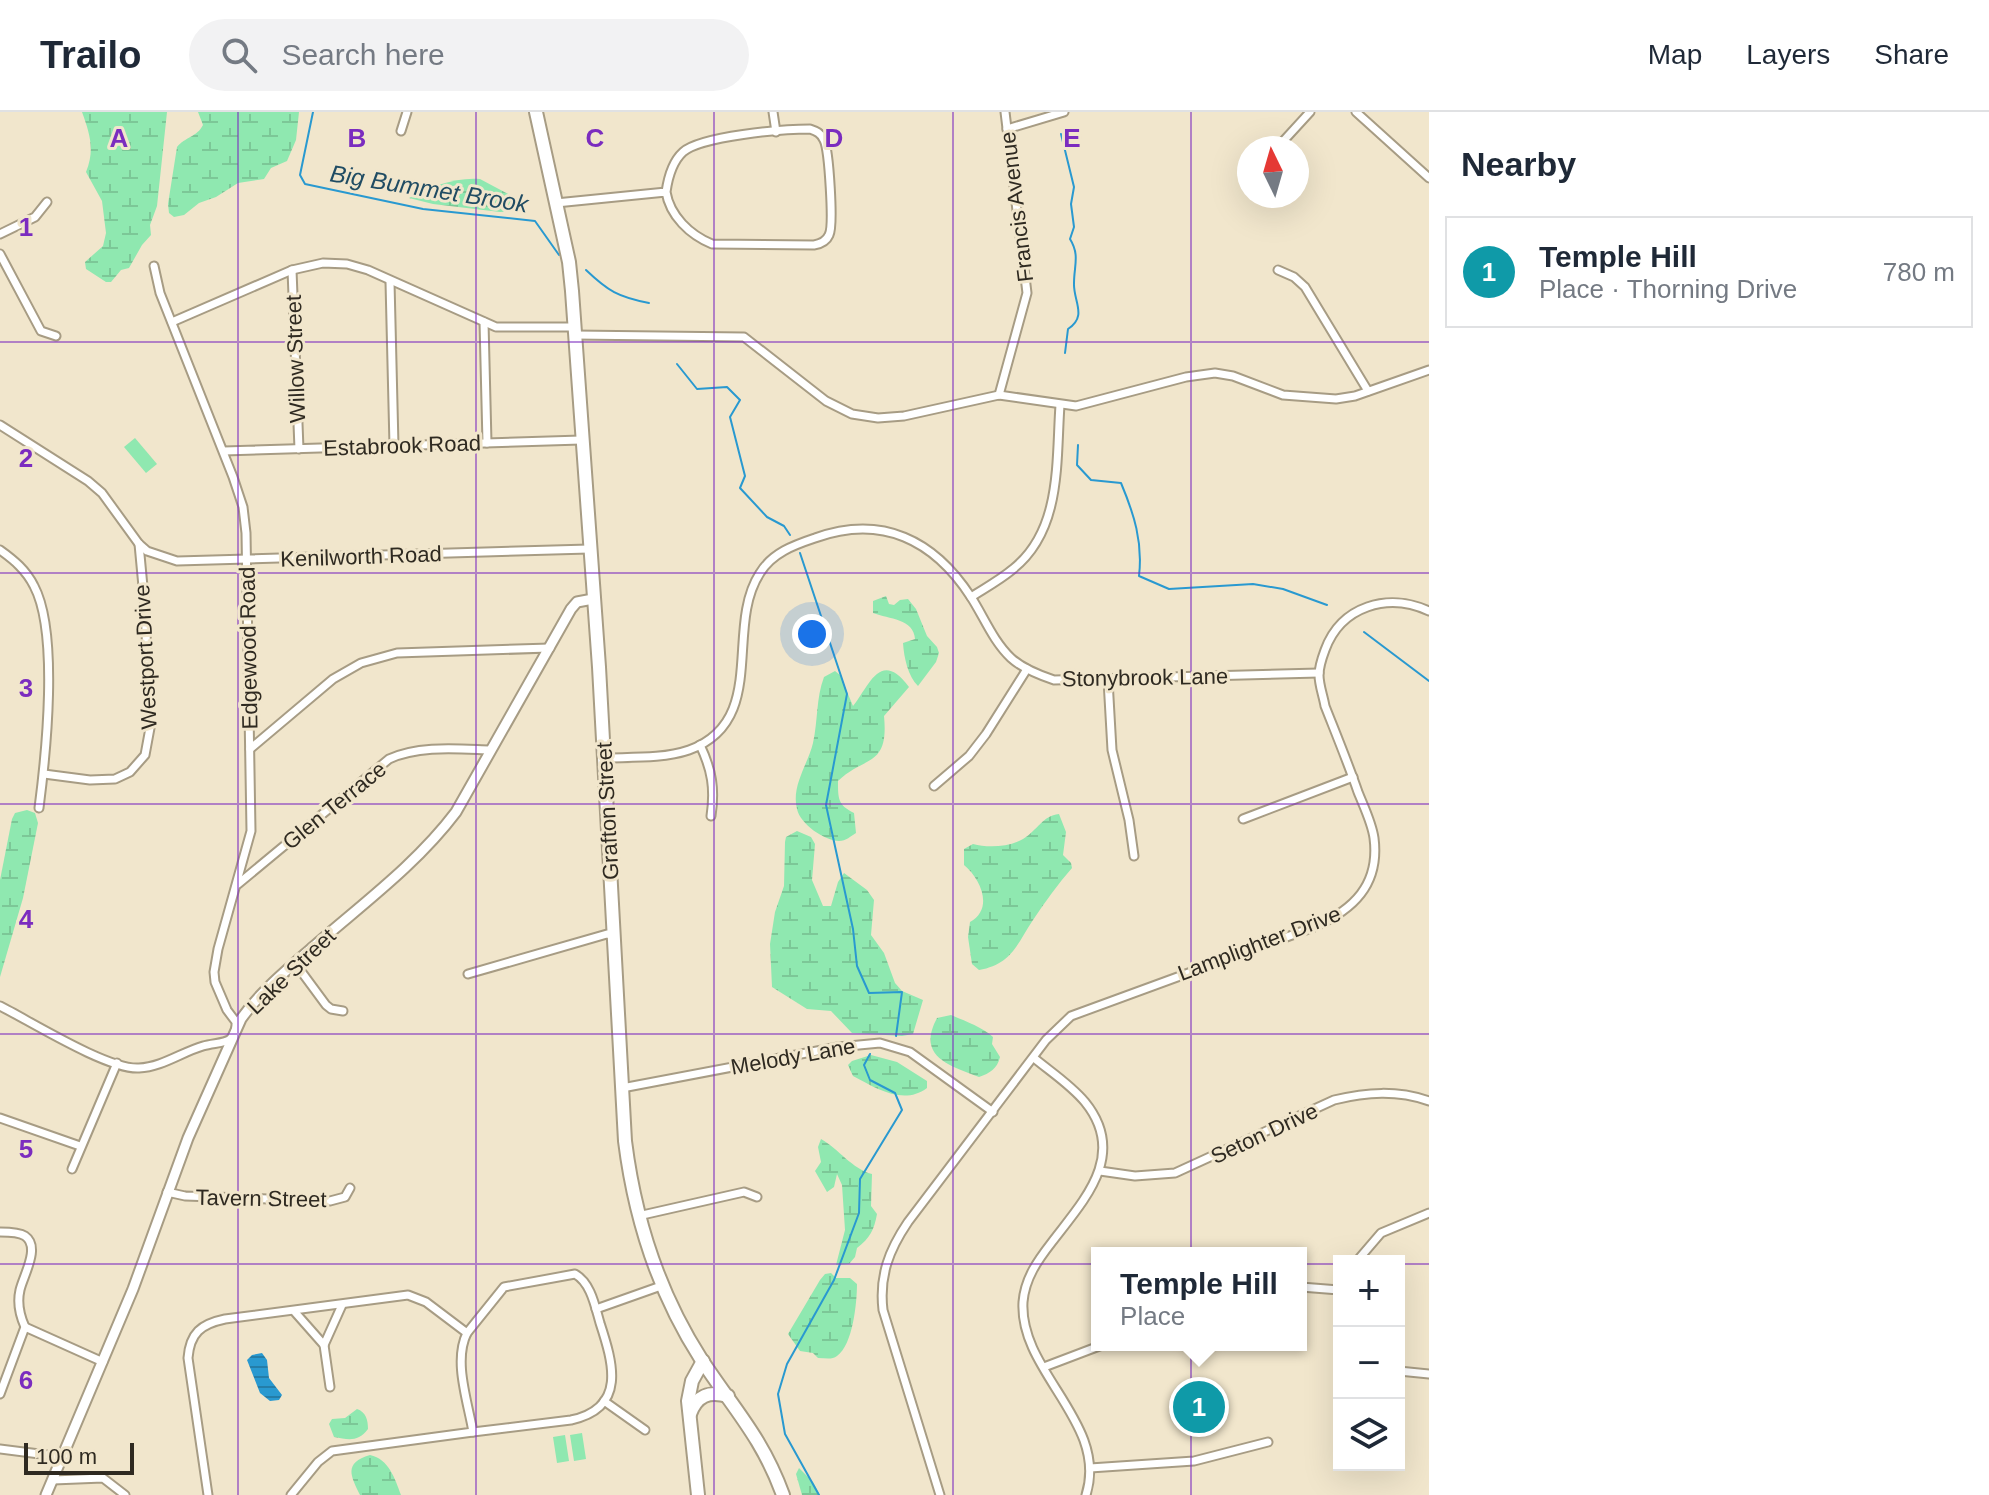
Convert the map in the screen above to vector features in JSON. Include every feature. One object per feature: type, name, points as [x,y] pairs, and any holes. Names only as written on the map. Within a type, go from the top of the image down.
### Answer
[{"type":"main road","name":"Grafton Street","points":[[536,112],[569,262],[604,758],[622,1088],[627,1154],[638,1216],[661,1286],[703,1361],[765,1450],[783,1495]]},
{"type":"main road","points":[[698,1495],[689,1417],[690,1388],[703,1361]]},
{"type":"main road","points":[[689,1417],[700,1397],[716,1393],[729,1396]]},
{"type":"street","points":[[401,131],[407,112]]},
{"type":"street","points":[[773,112],[776,132]]},
{"type":"street","name":"Francis Avenue","points":[[999,395],[1027,293],[1005,112]]},
{"type":"street","points":[[1007,129],[1064,112]]},
{"type":"street","points":[[1288,136],[1310,112]]},
{"type":"street","points":[[1356,112],[1429,178]]},
{"type":"street","points":[[810,129],[825,141],[831,226],[828,237],[820,244],[712,244],[684,225],[670,206],[666,192],[673,166],[691,146],[711,140],[810,129]]},
{"type":"street","points":[[556,203],[666,192]]},
{"type":"street","points":[[0,234],[35,217],[47,202]]},
{"type":"street","points":[[0,254],[41,331],[56,336]]},
{"type":"street","points":[[172,322],[292,270],[336,263],[368,270],[484,322],[506,328],[744,337],[826,401],[840,409],[866,416],[904,416],[999,395],[1076,406],[1186,377],[1215,373],[1231,375],[1268,390],[1300,398],[1336,399],[1429,370]]},
{"type":"street","name":"Edgewood Road","points":[[154,266],[160,293],[224,451],[243,507],[247,559],[251,831],[218,949],[214,975],[227,1010],[236,1022],[235,1035]]},
{"type":"street","name":"Willow Street","points":[[292,270],[299,449]]},
{"type":"street","points":[[1278,270],[1294,277],[1305,287],[1368,391]]},
{"type":"street","points":[[390,282],[394,446]]},
{"type":"street","points":[[484,322],[487,443]]},
{"type":"street","points":[[971,597],[1014,568],[1041,537],[1052,505],[1060,405]]},
{"type":"street","points":[[0,425],[88,481],[111,503],[139,544]]},
{"type":"street","name":"Estabrook Road","points":[[224,451],[581,440]]},
{"type":"street","name":"Stonybrook Lane","points":[[700,745],[722,729],[732,711],[739,690],[753,587],[760,572],[785,550],[844,530],[880,530],[898,534],[933,552],[971,597],[1004,651],[1027,669],[1054,680],[1319,673]]},
{"type":"street","name":"Kenilworth Road","points":[[139,544],[153,554],[177,561],[589,549]]},
{"type":"street","name":"Westport Drive","points":[[44,774],[90,780],[115,779],[130,772],[145,755],[150,728],[139,544]]},
{"type":"street","points":[[0,550],[27,574],[43,610],[48,706],[39,808]]},
{"type":"street","name":"Lake Street","points":[[46,1495],[133,1289],[189,1136],[241,1019],[253,1003],[295,963],[434,841],[456,812],[575,604],[593,599]]},
{"type":"street","points":[[1319,673],[1331,637],[1340,625],[1358,611],[1375,603],[1388,602],[1418,605],[1429,611]]},
{"type":"street","points":[[250,749],[333,679],[361,663],[397,653],[550,648]]},
{"type":"street","points":[[934,786],[959,765],[986,734],[1027,669]]},
{"type":"street","name":"Lamplighter Drive","points":[[940,1495],[886,1325],[882,1284],[887,1259],[900,1234],[1056,1029],[1080,1012],[1314,927],[1348,909],[1368,883],[1374,857],[1373,831],[1325,706],[1319,673]]},
{"type":"street","points":[[1108,680],[1112,750],[1129,820],[1134,856]]},
{"type":"street","points":[[604,758],[669,754],[700,745],[712,775],[714,794],[711,816]]},
{"type":"street","name":"Glen Terrace","points":[[236,885],[389,759],[406,752],[423,750],[491,750]]},
{"type":"street","points":[[1243,819],[1353,777]]},
{"type":"street","points":[[468,974],[552,949],[614,935]]},
{"type":"street","points":[[295,963],[326,1005],[343,1011]]},
{"type":"street","points":[[0,1006],[133,1068],[155,1066],[194,1049],[228,1043],[235,1035]]},
{"type":"street","name":"Melody Lane","points":[[622,1088],[838,1047],[880,1043],[910,1052],[993,1112]]},
{"type":"street","points":[[1034,1058],[1077,1094],[1097,1120],[1102,1142],[1100,1171],[1085,1198],[1038,1260],[1023,1302],[1024,1320],[1030,1338],[1082,1438],[1090,1468],[1086,1495]]},
{"type":"street","points":[[72,1169],[117,1063]]},
{"type":"street","name":"Seton Drive","points":[[1100,1171],[1142,1176],[1175,1173],[1351,1095],[1393,1092],[1429,1101]]},
{"type":"street","points":[[0,1118],[80,1146]]},
{"type":"street","name":"Tavern Street","points":[[167,1192],[185,1196],[330,1201],[345,1197],[350,1188]]},
{"type":"street","points":[[638,1216],[744,1192],[757,1197]]},
{"type":"street","points":[[1362,1255],[1381,1233],[1429,1213]]},
{"type":"street","points":[[0,1232],[24,1235],[31,1245],[19,1302],[20,1317],[25,1327],[103,1362]]},
{"type":"street","points":[[291,1495],[318,1462],[332,1451],[580,1418],[591,1413],[604,1401],[612,1385],[613,1370],[596,1309],[584,1282],[575,1274],[517,1282],[500,1290],[467,1333],[462,1346],[462,1363],[473,1432]]},
{"type":"street","points":[[596,1309],[661,1286]]},
{"type":"street","points":[[1307,1287],[1333,1290]]},
{"type":"street","points":[[208,1495],[188,1358],[192,1337],[200,1328],[212,1322],[413,1295],[467,1333]]},
{"type":"street","points":[[330,1387],[324,1345],[342,1305]]},
{"type":"street","points":[[294,1311],[324,1345]]},
{"type":"street","points":[[0,1394],[25,1327]]},
{"type":"street","points":[[1044,1367],[1091,1349]]},
{"type":"street","points":[[1405,1372],[1429,1374]]},
{"type":"street","points":[[604,1401],[645,1430]]},
{"type":"street","points":[[1090,1468],[1202,1460],[1268,1442]]},
{"type":"street","points":[[0,1449],[63,1457]]},
{"type":"street","points":[[53,1480],[103,1478],[125,1495]]},
{"type":"green space","points":[[82,112],[167,112],[151,235],[129,268],[121,270],[111,282],[86,269],[85,262],[103,246],[106,233],[102,201],[86,172],[90,142]]},
{"type":"green space","points":[[198,112],[299,112],[296,140],[287,161],[271,168],[264,179],[238,183],[216,197],[199,203],[184,215],[174,217],[169,213],[168,204],[177,147],[203,125]]},
{"type":"green space","points":[[480,179],[510,195],[516,211],[433,204],[409,198],[443,184]]},
{"type":"green space","points":[[135,438],[157,464],[146,473],[124,447]]},
{"type":"green space","points":[[886,596],[889,604],[894,605],[908,599],[916,609],[927,636],[937,647],[936,662],[918,686],[907,666],[903,643],[915,639],[914,632],[900,621],[873,613],[873,601]]},
{"type":"green space","points":[[835,671],[840,675],[853,706],[870,681],[883,671],[899,676],[909,687],[884,716],[885,733],[879,753],[838,781],[840,801],[854,813],[856,833],[839,841],[827,838],[808,826],[799,815],[796,800],[798,784],[813,743],[821,685],[824,677]]},
{"type":"green space","points":[[27,810],[35,813],[38,823],[23,898],[0,977],[0,880],[12,819],[15,813]]},
{"type":"green space","points":[[1059,814],[1066,832],[1063,855],[1072,868],[1012,952],[999,963],[979,970],[972,964],[968,937],[970,922],[982,910],[983,902],[980,886],[964,865],[964,849],[973,844],[998,846],[1017,842],[1048,817]]},
{"type":"green space","points":[[797,831],[811,837],[815,844],[812,880],[823,906],[831,906],[844,873],[867,890],[874,900],[871,935],[884,953],[895,983],[902,991],[923,1000],[913,1034],[852,1033],[831,1011],[807,1009],[772,987],[770,944],[775,912],[784,886],[785,842],[786,837]]},
{"type":"green space","points":[[951,1015],[993,1037],[992,1044],[1000,1057],[990,1072],[979,1077],[967,1073],[946,1063],[933,1050],[932,1031],[937,1018]]},
{"type":"green space","points":[[871,1055],[897,1062],[927,1081],[927,1088],[918,1093],[899,1095],[880,1090],[853,1076],[848,1065]]},
{"type":"green space","points":[[821,1139],[858,1168],[872,1174],[871,1206],[877,1214],[876,1220],[871,1233],[857,1248],[849,1264],[836,1265],[845,1230],[842,1185],[837,1174],[834,1187],[827,1192],[815,1171],[821,1162],[818,1147]]},
{"type":"green space","points":[[831,1273],[836,1278],[850,1278],[857,1284],[855,1312],[847,1343],[842,1350],[833,1358],[818,1358],[813,1353],[800,1351],[788,1334],[820,1280]]},
{"type":"green space","points":[[357,1409],[366,1417],[368,1429],[353,1439],[334,1437],[329,1424],[332,1419],[345,1418]]},
{"type":"green space","points":[[582,1433],[586,1459],[574,1461],[570,1435]]},
{"type":"green space","points":[[565,1435],[569,1461],[557,1463],[553,1437]]},
{"type":"green space","points":[[370,1455],[387,1465],[401,1495],[360,1495],[352,1476],[353,1466]]},
{"type":"green space","points":[[799,1468],[813,1482],[820,1495],[802,1495],[796,1474]]},
{"type":"water","points":[[262,1353],[267,1360],[269,1378],[282,1395],[279,1400],[270,1401],[260,1393],[247,1360],[252,1355]]},
{"type":"waterway","name":"Big Bummet Brook","points":[[313,112],[300,175],[305,184],[423,209],[535,221],[559,255]]},
{"type":"waterway","points":[[1061,134],[1074,187],[1071,204],[1074,227],[1070,239],[1076,255],[1074,290],[1078,308],[1077,319],[1068,329],[1065,353]]},
{"type":"waterway","name":"Big Bummet Brook","points":[[586,270],[614,292],[649,303]]},
{"type":"waterway","name":"Big Bummet Brook","points":[[677,364],[697,389],[727,387],[740,400],[730,417],[745,476],[740,488],[767,517],[784,526],[790,535]]},
{"type":"waterway","points":[[1078,445],[1077,465],[1091,480],[1121,483],[1136,528],[1140,551],[1139,576],[1169,589],[1253,584],[1283,589],[1327,605]]},
{"type":"waterway","name":"Big Bummet Brook","points":[[800,553],[847,694],[826,805],[853,929],[857,966],[869,993],[902,992],[896,1036]]},
{"type":"waterway","points":[[1364,632],[1429,681]]},
{"type":"waterway","name":"Big Bummet Brook","points":[[819,1495],[785,1434],[778,1394],[787,1364],[834,1280],[859,1213],[860,1179],[902,1110],[895,1093],[870,1080],[864,1065],[870,1054]]},
{"type":"place","name":"Temple Hill","points":[[1199,1407]]}]
